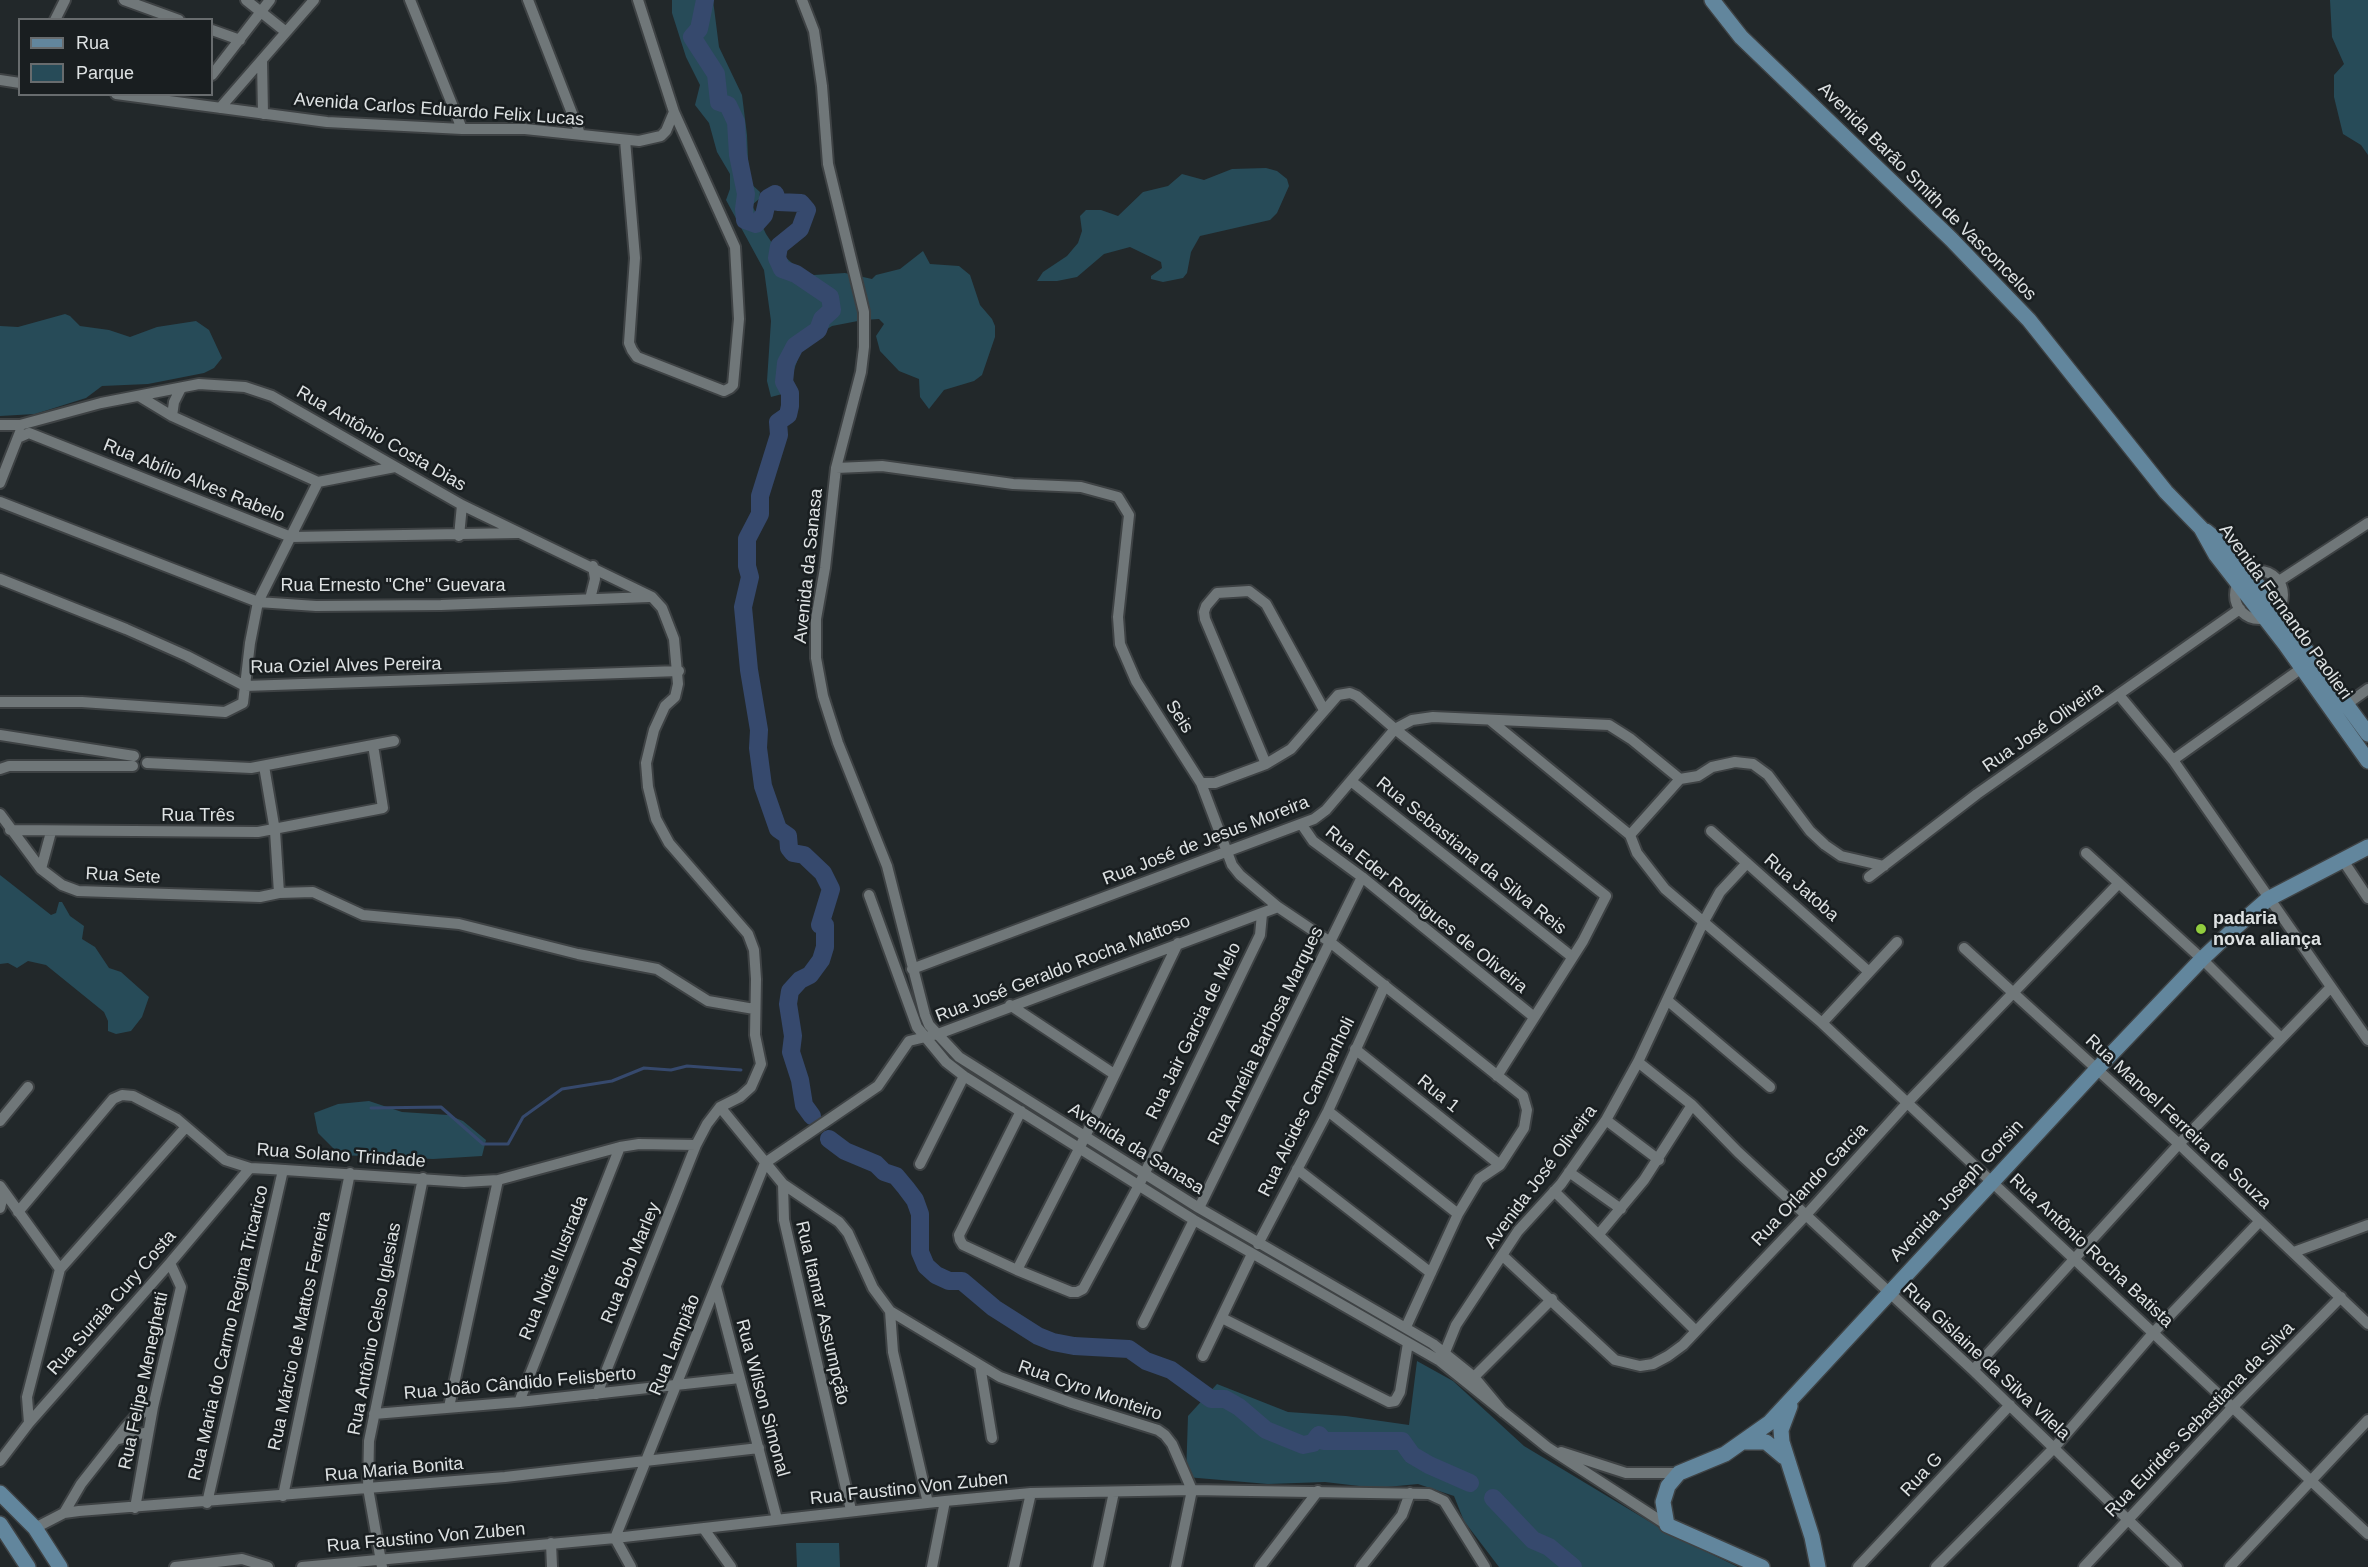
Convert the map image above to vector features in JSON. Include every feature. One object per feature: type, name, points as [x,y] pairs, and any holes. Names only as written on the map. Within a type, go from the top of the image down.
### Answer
[{"type":"street","points":[[57,18],[65,0]]},
{"type":"street","points":[[124,0],[174,18]]},
{"type":"street","points":[[246,0],[260,14],[286,32]]},
{"type":"street","points":[[213,74],[270,0]]},
{"type":"street","points":[[220,108],[314,0]]},
{"type":"street","points":[[410,0],[462,129]]},
{"type":"street","points":[[528,0],[580,134]]},
{"type":"street","points":[[625,140],[635,258],[629,343],[637,357],[724,391],[734,385],[740,319],[735,247],[674,112],[638,0]]},
{"type":"street","name":"Avenida da Sanasa","points":[[802,0],[814,31],[822,86],[828,164],[864,312],[861,372],[836,468],[825,568],[816,619],[816,658],[823,696],[838,743],[887,866],[925,1015],[959,1058],[1258,1244],[1406,1327],[1445,1352],[1474,1377],[1503,1412]]},
{"type":"street","name":"Avenida Barão Smith de Vasconcelos","points":[[1712,0],[1742,37],[1997,286],[2049,344],[2166,492],[2201,528]]},
{"type":"street","points":[[213,30],[240,40]]},
{"type":"street","points":[[262,60],[263,114]]},
{"type":"street","points":[[0,80],[18,83]]},
{"type":"street","name":"Avenida Carlos Eduardo Felix Lucas","points":[[146,96],[190,99],[220,108],[367,125],[525,129],[639,141],[661,135],[666,131],[674,112]]},
{"type":"street","name":"Rua Antônio Costa Dias","points":[[0,425],[20,425],[101,403],[181,388],[218,383],[258,390],[462,505],[593,566],[652,597],[662,608],[669,622],[679,671]]},
{"type":"street","points":[[172,416],[174,402],[181,388]]},
{"type":"street","points":[[139,396],[172,416],[318,482],[395,467]]},
{"type":"street","points":[[39,419],[36,429],[41,438]]},
{"type":"street","points":[[0,483],[20,437],[20,425]]},
{"type":"street","name":"Rua Abílio Alves Rabelo","points":[[20,437],[29,434],[41,438],[291,537],[459,536],[519,533]]},
{"type":"street","name":"Seis","points":[[836,468],[882,466],[1013,484],[1081,487],[1118,497],[1129,515],[1118,617],[1120,644],[1136,681],[1201,783],[1226,854],[1240,875],[1278,907],[1330,942],[1523,1095],[1527,1110],[1524,1128],[1500,1165],[1479,1179],[1458,1214],[1406,1327]]},
{"type":"street","points":[[0,702],[82,702],[225,712],[243,704],[258,602],[318,482]]},
{"type":"street","name":"Rua Ernesto \"Che\" Guevara","points":[[0,502],[258,602],[316,606],[398,605],[652,597]]},
{"type":"street","points":[[459,536],[462,505]]},
{"type":"street","points":[[2279,581],[2368,523]]},
{"type":"street","name":"Avenida Fernando Paolieri","points":[[2201,528],[2216,555],[2244,578],[2347,704],[2368,734]]},
{"type":"street","points":[[590,599],[594,589],[593,566]]},
{"type":"street","points":[[2260,571],[2271,574],[2279,581],[2283,591],[2283,601],[2272,614],[2247,616],[2240,609],[2236,601],[2244,578],[2260,571]]},
{"type":"street","name":"Rua Oziel Alves Pereira","points":[[0,579],[126,629],[187,656],[245,686],[679,671]]},
{"type":"street","points":[[1266,764],[1205,619],[1206,606],[1217,593],[1249,591],[1266,604],[1324,710]]},
{"type":"street","name":"Rua José Oliveira","points":[[1869,876],[1977,794],[2240,609]]},
{"type":"street","name":"Avenida Fernando Paolieri","points":[[2272,614],[2302,668],[2368,761]]},
{"type":"street","points":[[2173,760],[2302,668]]},
{"type":"street","points":[[679,671],[675,697],[665,706],[646,763],[648,787],[656,819],[669,843],[748,934],[754,950],[756,979],[754,1035],[761,1064],[758,1075],[740,1098],[720,1107],[783,1184],[839,1222],[848,1233],[873,1288],[890,1311],[893,1352],[928,1503]]},
{"type":"street","points":[[2347,704],[2368,689]]},
{"type":"street","points":[[1201,783],[1215,783],[1266,764],[1291,749],[1338,695],[1350,693],[1357,696],[1395,729],[1606,896],[1582,941],[1497,1076]]},
{"type":"street","points":[[2119,695],[2173,760],[2368,1040]]},
{"type":"street","name":"Rua José de Jesus Moreira","points":[[912,969],[1302,825],[1326,810],[1395,729],[1412,720],[1433,717],[1609,725],[1624,734],[1680,779]]},
{"type":"street","points":[[1490,719],[1630,835],[1680,779],[1703,775],[1712,767],[1734,762],[1753,764],[1768,775],[1810,831],[1825,845],[1841,856],[1884,866]]},
{"type":"street","points":[[0,735],[134,761]]},
{"type":"street","points":[[0,769],[9,766],[134,761],[144,756],[147,763],[239,768],[264,766],[394,741]]},
{"type":"street","name":"Rua Três","points":[[10,830],[51,832],[275,831],[383,808],[372,745]]},
{"type":"street","points":[[264,766],[275,831],[279,892]]},
{"type":"street","name":"Rua Sebastiana da Silva Reis","points":[[1351,781],[1571,956]]},
{"type":"street","name":"Rua Sete","points":[[0,814],[41,869],[62,885],[87,893],[260,897],[279,892],[313,892],[363,915],[459,924],[578,954],[657,969],[708,1001],[754,1009]]},
{"type":"street","name":"Rua Eder Rodrigues de Oliveira","points":[[1302,825],[1313,841],[1362,877],[1534,1017]]},
{"type":"street","name":"Rua Jatoba","points":[[1711,831],[1868,971]]},
{"type":"street","points":[[41,869],[51,832]]},
{"type":"street","name":"Rua Antônio Rocha Batista","points":[[1630,835],[1635,850],[1665,890],[1822,1023],[2368,1534]]},
{"type":"street","name":"Avenida Joseph Gorsin","points":[[1546,1447],[1611,1469],[1641,1474],[1679,1473],[1725,1454],[1743,1442],[1769,1423],[1992,1181],[2202,959],[2268,899],[2368,847]]},
{"type":"street","points":[[2085,853],[2202,959],[2280,1037]]},
{"type":"street","points":[[2342,859],[2368,898]]},
{"type":"street","name":"Avenida José Oliveira","points":[[1445,1352],[1456,1325],[1518,1231],[1554,1191],[1606,1120],[1638,1062],[1703,922],[1720,892],[1747,863]]},
{"type":"street","name":"Rua Amélia Barbosa Marques","points":[[1199,1208],[1362,877]]},
{"type":"street","name":"Rua Orlando Garcia","points":[[1503,1256],[1552,1299],[1615,1360],[1628,1364],[1653,1364],[1668,1356],[1806,1215],[1908,1102],[2119,883]]},
{"type":"street","name":"Avenida da Sanasa","points":[[869,895],[910,1013],[925,1038],[946,1062],[964,1076],[1194,1220],[1440,1361],[1503,1412]]},
{"type":"street","name":"Rua José Geraldo Rocha Mattoso","points":[[765,1162],[878,1086],[909,1041],[938,1034],[1010,1005],[1278,907]]},
{"type":"street","name":"Rua Jair Garcia de Melo","points":[[1017,1270],[1071,1292],[1083,1289],[1138,1185],[1260,935],[1262,914]]},
{"type":"street","points":[[1822,1023],[1897,942]]},
{"type":"street","points":[[1021,1111],[959,1235],[963,1245],[1017,1270],[1079,1149],[1178,943]]},
{"type":"street","name":"Rua Manoel Ferreira de Souza","points":[[1964,948],[2179,1144],[2368,1324]]},
{"type":"street","name":"Rua Alcides Campanholi","points":[[1258,1244],[1328,1111],[1385,985]]},
{"type":"street","points":[[1973,1370],[2072,1258],[2280,1037],[2331,987]]},
{"type":"street","points":[[1667,1000],[1770,1087]]},
{"type":"street","points":[[1010,1005],[1114,1074]]},
{"type":"street","name":"Rua 1","points":[[1355,1049],[1500,1165]]},
{"type":"street","name":"Rua Gislaine da Silva Vilela","points":[[1638,1062],[1692,1105],[1889,1294],[2129,1518],[2177,1567]]},
{"type":"street","points":[[920,1164],[964,1076]]},
{"type":"street","points":[[0,1121],[28,1087]]},
{"type":"street","name":"Rua Solano Trindade","points":[[18,1212],[118,1096],[133,1096],[177,1119],[225,1160],[250,1168],[464,1182],[498,1180],[620,1147],[639,1144],[696,1145]]},
{"type":"street","points":[[1599,1234],[1659,1160],[1692,1105]]},
{"type":"street","name":"Rua Bob Marley","points":[[597,1394],[696,1145],[707,1124],[720,1107]]},
{"type":"street","points":[[1328,1111],[1458,1214]]},
{"type":"street","points":[[1606,1120],[1659,1160]]},
{"type":"street","points":[[29,1423],[27,1397],[60,1269],[186,1127]]},
{"type":"street","name":"Rua Noite Ilustrada","points":[[519,1402],[620,1147]]},
{"type":"street","name":"Rua Lampião","points":[[615,1538],[648,1461],[765,1162]]},
{"type":"street","name":"Rua Suraia Cury Costa","points":[[0,1461],[29,1423],[250,1168]]},
{"type":"street","points":[[1297,1169],[1431,1273]]},
{"type":"street","name":"Rua Maria do Carmo Regina Tricarico","points":[[207,1503],[283,1170]]},
{"type":"street","points":[[1569,1172],[1621,1209]]},
{"type":"street","name":"Rua Márcio de Mattos Ferreira","points":[[283,1496],[350,1173]]},
{"type":"street","name":"Rua Antônio Celso Iglesias","points":[[381,1563],[366,1465],[423,1178]]},
{"type":"street","points":[[449,1407],[498,1180]]},
{"type":"street","name":"Rua Itamar Assumpção","points":[[783,1184],[784,1220],[851,1510]]},
{"type":"street","points":[[2,1189],[60,1269]]},
{"type":"street","points":[[0,1208],[2,1189]]},
{"type":"street","points":[[1554,1191],[1695,1330]]},
{"type":"street","points":[[1143,1323],[1194,1220]]},
{"type":"street","points":[[1936,1567],[2054,1448],[2154,1332],[2260,1221]]},
{"type":"street","points":[[2294,1252],[2368,1226]]},
{"type":"street","points":[[1203,1356],[1252,1254]]},
{"type":"street","name":"Rua Felipe Meneghetti","points":[[135,1508],[153,1407],[181,1287],[170,1263]]},
{"type":"street","name":"Rua Wilson Simonal","points":[[716,1287],[777,1519]]},
{"type":"street","name":"Rua Eurides Sebastiana da Silva","points":[[2085,1567],[2233,1407],[2341,1297]]},
{"type":"street","points":[[1474,1377],[1552,1299]]},
{"type":"street","name":"Rua Cyro Monteiro","points":[[890,1311],[980,1365],[1029,1389],[1158,1430],[1172,1444],[1192,1490]]},
{"type":"street","points":[[1222,1318],[1389,1402],[1395,1401],[1400,1392],[1408,1343]]},
{"type":"street","points":[[980,1365],[992,1438]]},
{"type":"street","name":"Rua João Cândido Felisberto","points":[[375,1414],[519,1402],[740,1378]]},
{"type":"street","points":[[1796,1392],[1781,1430],[1784,1457],[1805,1511],[1817,1567],[1804,1567]]},
{"type":"street","name":"Rua G","points":[[1858,1567],[2010,1405]]},
{"type":"street","points":[[64,1513],[81,1484],[134,1418],[153,1407]]},
{"type":"street","points":[[1503,1412],[1546,1447],[1667,1525],[1762,1567]]},
{"type":"street","points":[[2230,1567],[2368,1420]]},
{"type":"street","points":[[119,1439],[148,1432]]},
{"type":"street","points":[[1743,1442],[1766,1443],[1784,1457]]},
{"type":"street","name":"Rua Maria Bonita","points":[[35,1528],[64,1513],[283,1496],[759,1448]]},
{"type":"street","points":[[1603,1484],[1604,1477],[1611,1469]]},
{"type":"street","points":[[1667,1525],[1664,1493],[1679,1473]]},
{"type":"street","points":[[1176,1567],[1192,1490]]},
{"type":"street","name":"Rua Faustino Von Zuben","points":[[302,1567],[381,1563],[704,1529],[851,1510],[1031,1493],[1192,1490],[1430,1494],[1444,1501],[1479,1565]]},
{"type":"street","points":[[1260,1567],[1318,1491]]},
{"type":"street","points":[[1098,1567],[1114,1492]]},
{"type":"street","points":[[0,1493],[35,1528],[60,1567]]},
{"type":"street","points":[[1014,1567],[1031,1493]]},
{"type":"street","points":[[1361,1567],[1402,1515],[1410,1493]]},
{"type":"street","points":[[932,1567],[945,1501]]},
{"type":"street","points":[[0,1514],[14,1526],[35,1528]]},
{"type":"street","points":[[0,1524],[28,1567]]},
{"type":"street","points":[[704,1529],[731,1567]]},
{"type":"street","points":[[615,1538],[631,1567]]},
{"type":"street","points":[[551,1544],[552,1567]]},
{"type":"street","points":[[175,1567],[242,1559],[268,1567]]},
{"type":"green space","points":[[672,0],[713,0],[719,47],[742,95],[749,182],[760,192],[759,199],[752,205],[776,249],[800,270],[814,275],[845,273],[872,279],[876,275],[900,269],[923,251],[930,264],[959,266],[970,275],[980,305],[995,326],[995,337],[982,375],[974,381],[944,390],[929,409],[920,397],[919,379],[899,371],[880,351],[876,336],[884,324],[879,319],[863,320],[832,326],[803,344],[786,393],[771,397],[767,381],[771,321],[764,270],[726,200],[730,189],[730,174],[717,152],[709,123],[695,105],[700,85],[686,57],[672,13]]},
{"type":"green space","points":[[2330,0],[2368,0],[2368,155],[2361,145],[2343,134],[2334,97],[2334,75],[2344,64],[2332,37]]},
{"type":"green space","points":[[1266,168],[1277,171],[1287,179],[1289,186],[1277,213],[1270,220],[1200,236],[1191,252],[1187,273],[1183,278],[1163,282],[1151,279],[1151,276],[1162,268],[1161,262],[1130,247],[1104,254],[1077,277],[1057,281],[1037,281],[1043,272],[1067,256],[1078,243],[1082,231],[1080,216],[1086,210],[1101,210],[1118,216],[1143,192],[1168,186],[1182,174],[1204,180],[1232,169]]},
{"type":"green space","points":[[65,314],[80,326],[109,330],[130,337],[157,327],[196,321],[209,330],[222,358],[214,368],[204,373],[148,384],[102,386],[86,398],[35,414],[0,416],[0,326],[18,327]]},
{"type":"green space","points":[[0,875],[51,915],[56,913],[59,902],[62,902],[70,916],[84,926],[82,939],[95,947],[109,968],[121,972],[149,997],[142,1017],[131,1031],[116,1034],[108,1031],[108,1021],[104,1012],[46,965],[28,961],[17,968],[8,963],[0,964]]},
{"type":"green space","points":[[369,1101],[402,1112],[448,1115],[463,1121],[486,1140],[482,1156],[433,1159],[340,1155],[318,1133],[314,1113],[338,1104]]},
{"type":"green space","points":[[1417,1361],[1453,1381],[1524,1446],[1670,1534],[1738,1567],[1499,1567],[1464,1521],[1454,1496],[1418,1484],[1376,1488],[1325,1482],[1268,1484],[1186,1477],[1188,1416],[1217,1384],[1288,1412],[1346,1416],[1409,1425]]},
{"type":"green space","points":[[796,1543],[839,1543],[840,1567],[797,1567]]},
{"type":"waterway","points":[[705,0],[699,29],[692,37],[716,74],[719,102],[728,105],[736,122],[738,155],[746,194],[745,220],[756,224],[764,215],[768,198],[775,194],[778,202],[801,203],[807,210],[800,229],[779,246],[777,258],[782,269],[796,274],[830,297],[832,310],[822,319],[818,330],[795,346],[786,363],[784,382],[790,393],[790,406],[788,415],[778,422],[779,435],[760,496],[760,514],[747,539],[747,566],[750,577],[743,607],[749,670],[759,730],[758,748],[763,786],[778,829],[788,836],[789,848],[793,853],[804,855],[823,873],[831,889],[820,925],[825,925],[825,947],[821,960],[810,975],[800,980],[790,991],[788,1004],[793,1036],[791,1052],[800,1080],[804,1105],[812,1116]]},
{"type":"waterway","points":[[371,1108],[441,1107],[483,1144],[508,1144],[523,1117],[562,1089],[612,1081],[644,1068],[671,1070],[687,1066],[741,1070]]},
{"type":"waterway","points":[[829,1139],[845,1151],[876,1164],[884,1172],[896,1176],[906,1188],[915,1200],[920,1214],[920,1252],[926,1266],[936,1275],[949,1281],[962,1281],[994,1308],[1038,1336],[1074,1346],[1129,1349],[1146,1361],[1171,1370],[1211,1399],[1225,1399],[1239,1407],[1266,1430],[1303,1445],[1313,1443],[1319,1435],[1324,1441],[1402,1441],[1412,1455],[1470,1483]]},
{"type":"waterway","points":[[1493,1498],[1533,1540],[1549,1547],[1573,1567]]},
{"type":"place","name":"padaria nova aliança","points":[[2201,929]]}]
